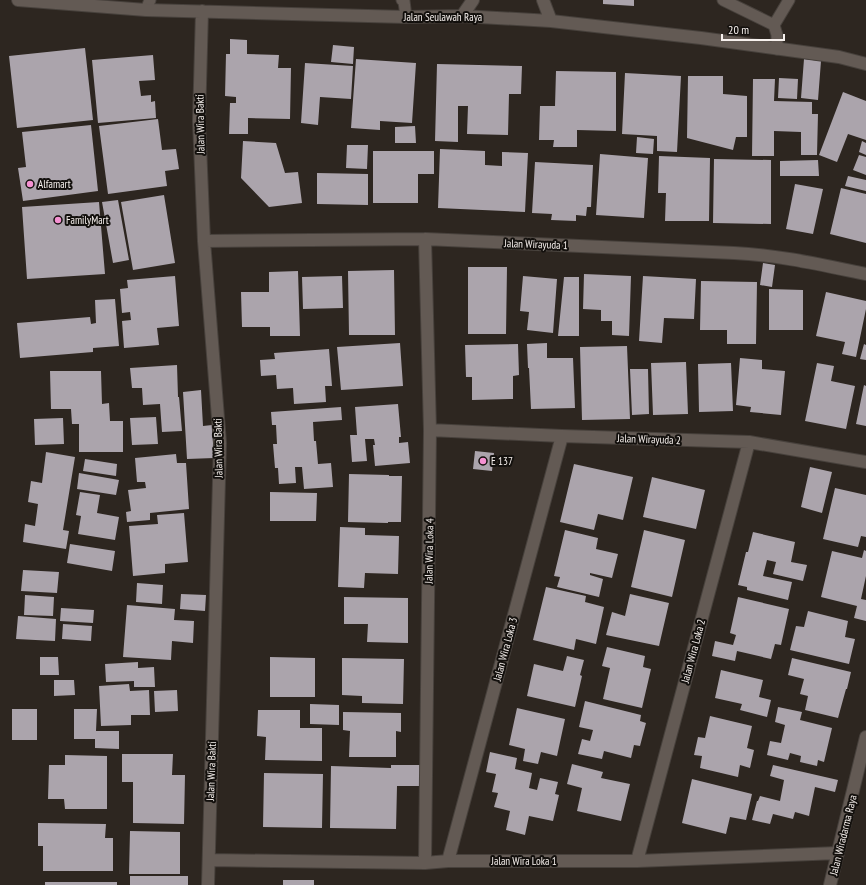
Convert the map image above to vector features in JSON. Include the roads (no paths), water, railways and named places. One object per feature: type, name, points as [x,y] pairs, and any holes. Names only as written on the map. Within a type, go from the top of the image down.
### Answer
[{"type":"street","name":"Jalan Seulawah Raya","points":[[18,0],[148,5],[202,11],[406,18],[462,16],[551,21],[701,38],[839,57],[866,64]]},
{"type":"street","points":[[462,16],[473,0]]},
{"type":"street","points":[[543,0],[551,21]]},
{"type":"street","name":"Jalan Wira Bakti","points":[[202,11],[199,121],[204,241],[220,443],[208,885]]},
{"type":"street","name":"Jalan Wirayuda 1","points":[[204,241],[426,239],[762,254],[866,274]]},
{"type":"street","name":"Jalan Wira Loka 4","points":[[425,863],[430,430],[426,239]]},
{"type":"street","name":"Jalan Wirayuda 2","points":[[430,430],[749,442],[866,462]]},
{"type":"street","name":"Jalan Wira Loka 3","points":[[448,861],[562,436]]},
{"type":"street","name":"Jalan Wira Loka 2","points":[[637,861],[749,442]]},
{"type":"street","name":"Jalan Wiradarma Raya","points":[[830,885],[866,737]]},
{"type":"street","name":"Jalan Wira Loka 1","points":[[209,860],[425,863],[448,861],[637,861],[838,853]]},
{"type":"lane","points":[[402,0],[404,1],[406,18]]},
{"type":"lane","points":[[723,0],[774,25],[777,35],[777,49]]},
{"type":"lane","points":[[774,25],[789,0]]},
{"type":"place","name":"Alfamart","points":[[30,184]]},
{"type":"place","name":"FamilyMart","points":[[58,220]]},
{"type":"place","name":"E 137","points":[[483,461]]}]
